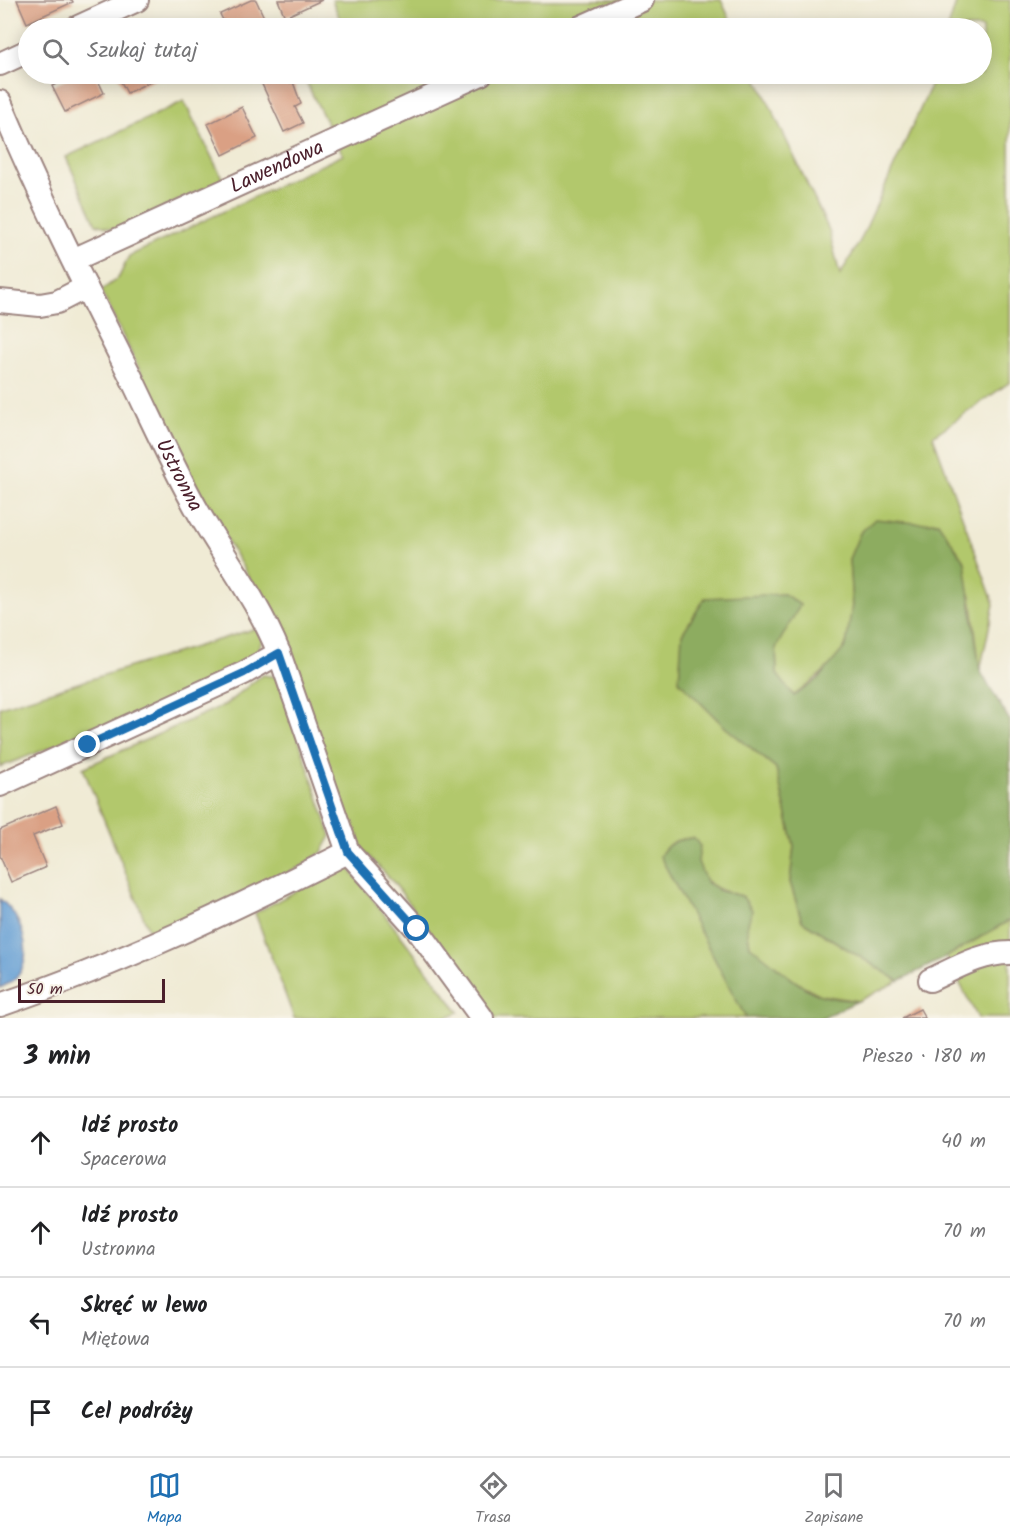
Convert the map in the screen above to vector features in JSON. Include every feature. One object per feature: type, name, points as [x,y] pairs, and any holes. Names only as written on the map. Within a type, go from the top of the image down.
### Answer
[{"type":"street","points":[[98,18],[137,0]]},
{"type":"street","points":[[602,18],[642,0]]},
{"type":"street","points":[[0,64],[18,56]]},
{"type":"street","name":"Lawendowa","points":[[73,260],[459,84]]},
{"type":"street","name":"Ustronna","points":[[0,102],[21,152],[86,287],[200,515],[255,603],[279,653],[348,852]]},
{"type":"street","points":[[0,301],[40,306],[57,302],[86,287]]},
{"type":"street","points":[[0,785],[244,673],[279,653]]},
{"type":"street","points":[[0,1005],[75,978],[159,943],[282,886],[348,852],[417,929],[482,1018]]},
{"type":"street","points":[[930,980],[972,960],[999,953],[1010,953]]},
{"type":"green space","points":[[332,0],[721,0],[729,18],[340,18]]},
{"type":"green space","points":[[957,0],[1010,0],[1010,382],[933,436],[994,604],[980,671],[971,596],[938,522],[916,523],[849,559],[851,612],[846,643],[831,664],[793,696],[777,674],[776,647],[800,605],[784,594],[753,597],[679,681],[725,727],[776,768],[794,846],[790,882],[802,921],[899,981],[858,1001],[821,995],[796,982],[750,946],[742,896],[710,884],[698,863],[694,838],[688,838],[670,844],[660,856],[746,1018],[495,1018],[394,883],[353,839],[275,623],[197,488],[101,291],[119,277],[129,256],[343,155],[307,84],[760,84],[829,230],[840,275],[860,241],[931,84],[992,84],[992,18],[951,18]]},
{"type":"green space","points":[[184,101],[223,180],[116,230],[96,224],[66,157]]},
{"type":"green space","points":[[875,519],[916,523],[938,522],[965,562],[980,671],[1010,721],[1010,920],[899,981],[802,921],[790,882],[794,846],[776,768],[725,727],[679,681],[682,634],[705,598],[784,594],[800,605],[776,648],[777,674],[794,696],[818,679],[846,646],[852,605],[849,559],[860,533]]},
{"type":"green space","points":[[257,628],[262,640],[255,659],[169,702],[0,767],[0,707]]},
{"type":"green space","points":[[262,675],[278,677],[331,836],[322,852],[303,866],[152,938],[83,768],[226,704]]},
{"type":"green space","points":[[694,838],[700,846],[698,862],[706,882],[720,891],[742,896],[752,910],[747,927],[750,946],[811,991],[828,997],[858,1001],[821,1018],[746,1018],[660,856],[666,847],[674,842]]},
{"type":"green space","points":[[346,864],[459,1012],[444,1018],[294,1018],[255,913]]},
{"type":"green space","points":[[1010,920],[1010,1018],[978,1018],[946,957]]},
{"type":"water","points":[[0,899],[8,906],[20,925],[25,958],[15,979],[0,988]]},
{"type":"building","points":[[17,0],[72,0],[73,2],[38,18],[25,18]]},
{"type":"building","points":[[251,0],[256,0],[264,18],[222,18],[220,14]]},
{"type":"building","points":[[278,0],[322,0],[285,17]]},
{"type":"building","points":[[56,84],[100,84],[104,93],[65,112],[52,86]]},
{"type":"building","points":[[122,84],[145,84],[127,93]]},
{"type":"building","points":[[262,84],[294,84],[301,104],[295,107],[303,123],[284,132]]},
{"type":"building","points":[[242,107],[257,138],[223,155],[208,124]]},
{"type":"building","points":[[56,806],[63,824],[33,836],[46,867],[11,882],[0,856],[0,830]]},
{"type":"building","points":[[920,1009],[925,1018],[902,1018]]},
{"type":"route","points":[[88,745],[244,673],[279,653],[348,852],[417,929]]}]
